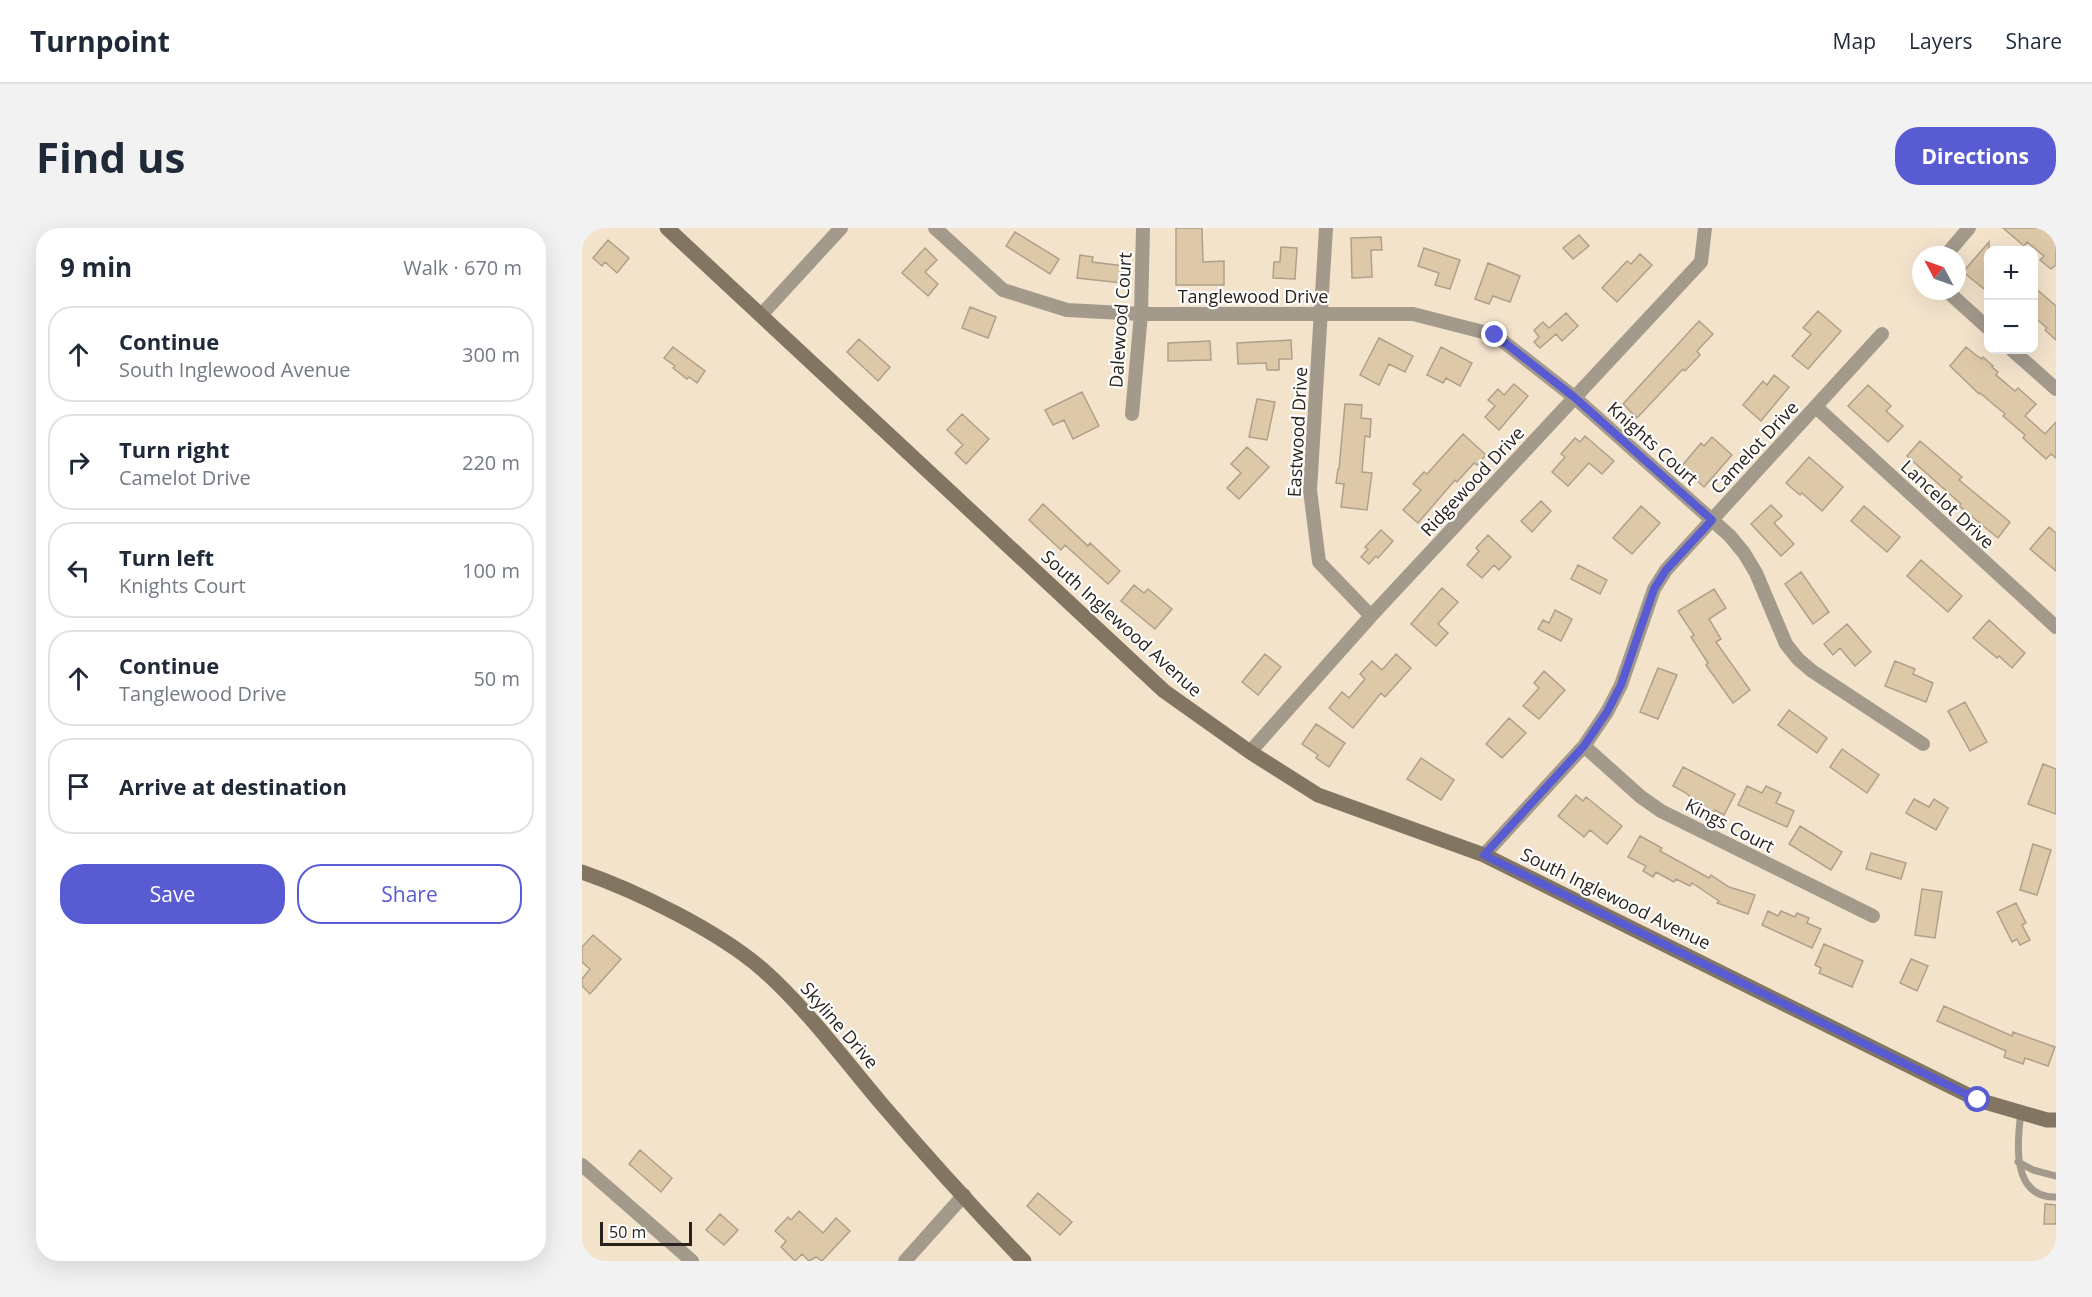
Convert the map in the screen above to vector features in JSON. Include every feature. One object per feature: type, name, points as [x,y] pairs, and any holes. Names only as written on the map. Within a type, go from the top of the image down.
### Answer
[{"type":"street","name":"South Inglewood Avenue","points":[[667,228],[762,314],[1164,691],[1250,752],[1318,795],[1484,855],[1978,1100],[2047,1120],[2056,1119]]},
{"type":"street","points":[[762,314],[841,228]]},
{"type":"street","name":"Tanglewood Drive","points":[[935,228],[1003,290],[1067,310],[1141,314],[1413,314],[1495,335],[1574,397]]},
{"type":"street","name":"Dalewood Court","points":[[1132,414],[1141,314],[1143,228]]},
{"type":"street","name":"Eastwood Drive","points":[[1326,228],[1310,490],[1319,562],[1371,616]]},
{"type":"street","name":"Ridgewood Drive","points":[[1250,752],[1371,616],[1701,262],[1705,228]]},
{"type":"street","points":[[1954,246],[1970,228]]},
{"type":"street","points":[[1957,300],[1984,324]]},
{"type":"street","name":"Camelot Drive","points":[[1484,855],[1584,746],[1607,712],[1621,685],[1654,589],[1666,570],[1882,334]]},
{"type":"street","points":[[2017,354],[2056,389]]},
{"type":"street","name":"Knights Court","points":[[1574,397],[1730,536],[1756,573],[1786,644],[1798,659],[1812,671],[1923,744]]},
{"type":"street","name":"Lancelot Drive","points":[[1816,407],[2056,627]]},
{"type":"street","name":"Kings Court","points":[[1584,746],[1641,797],[1662,811],[1873,916]]},
{"type":"street","name":"Skyline Drive","points":[[582,872],[632,892],[689,921],[761,968],[793,999],[914,1142],[1024,1261]]},
{"type":"street","points":[[582,1165],[692,1261]]},
{"type":"street","points":[[905,1261],[964,1196]]},
{"type":"lane","points":[[2021,1112],[2018,1162],[2027,1184],[2039,1194],[2056,1197]]},
{"type":"lane","points":[[2018,1162],[2033,1170],[2056,1176]]},
{"type":"building","points":[[1176,228],[1202,228],[1203,262],[1224,261],[1224,285],[1176,285]]},
{"type":"building","points":[[2003,228],[2056,228],[2056,265],[2051,269],[2040,260],[2044,256],[2038,251],[2038,246],[2032,246],[2027,242],[2024,246]]},
{"type":"building","points":[[1015,232],[1059,259],[1050,274],[1006,246]]},
{"type":"building","points":[[1579,235],[1589,246],[1573,259],[1563,248]]},
{"type":"building","points":[[1381,237],[1382,250],[1371,250],[1372,277],[1352,278],[1351,238]]},
{"type":"building","points":[[608,240],[629,258],[617,273],[605,262],[602,266],[593,258]]},
{"type":"building","points":[[1281,247],[1297,248],[1295,279],[1273,278],[1274,262],[1280,262]]},
{"type":"building","points":[[925,248],[937,260],[925,272],[938,284],[928,296],[902,273]]},
{"type":"building","points":[[1424,248],[1460,260],[1450,289],[1435,285],[1439,273],[1418,266]]},
{"type":"building","points":[[1984,248],[1984,289],[1966,274],[1966,269]]},
{"type":"building","points":[[1640,254],[1652,265],[1617,302],[1602,288],[1627,261],[1631,264]]},
{"type":"building","points":[[1080,255],[1093,257],[1092,262],[1124,266],[1122,283],[1077,278]]},
{"type":"building","points":[[1488,263],[1520,276],[1510,302],[1493,296],[1489,304],[1475,299]]},
{"type":"building","points":[[2038,290],[2056,306],[2056,340],[2045,330],[2047,328],[2038,320]]},
{"type":"building","points":[[970,307],[996,317],[988,338],[962,328]]},
{"type":"building","points":[[1818,311],[1841,331],[1808,369],[1792,356],[1811,334],[1803,328]]},
{"type":"building","points":[[1566,313],[1578,326],[1562,341],[1556,334],[1540,348],[1534,342],[1539,337],[1534,330],[1543,322],[1549,328]]},
{"type":"building","points":[[1699,321],[1713,334],[1697,351],[1700,355],[1685,371],[1683,369],[1637,418],[1623,404]]},
{"type":"building","points":[[1379,338],[1413,356],[1405,372],[1389,364],[1379,385],[1360,375]]},
{"type":"building","points":[[859,339],[890,367],[878,381],[847,352]]},
{"type":"building","points":[[1291,340],[1292,359],[1279,359],[1279,370],[1267,370],[1266,363],[1238,364],[1237,343]]},
{"type":"building","points":[[1210,341],[1211,360],[1168,361],[1168,343]]},
{"type":"building","points":[[673,347],[705,371],[697,383],[689,377],[687,379],[664,358]]},
{"type":"building","points":[[1441,347],[1472,363],[1460,386],[1446,378],[1443,383],[1427,375]]},
{"type":"building","points":[[1966,347],[1982,359],[1983,357],[1998,372],[1996,375],[2015,391],[2018,388],[2036,404],[2025,416],[2045,434],[2056,422],[2056,458],[2051,454],[2046,459],[2023,438],[2025,435],[2003,416],[2005,414],[1979,394],[1950,366]]},
{"type":"building","points":[[1774,375],[1789,387],[1761,421],[1743,405],[1763,381],[1767,385]]},
{"type":"building","points":[[1514,384],[1528,396],[1499,430],[1485,417],[1495,406],[1488,400],[1498,389],[1504,395]]},
{"type":"building","points":[[1868,385],[1891,406],[1886,411],[1903,426],[1888,442],[1848,406]]},
{"type":"building","points":[[1082,392],[1099,426],[1073,439],[1064,420],[1053,425],[1045,410]]},
{"type":"building","points":[[1257,399],[1275,402],[1267,440],[1249,437]]},
{"type":"building","points":[[1345,404],[1362,405],[1361,418],[1371,419],[1370,437],[1365,436],[1362,472],[1372,473],[1367,510],[1341,507],[1344,484],[1336,483]]},
{"type":"building","points":[[962,414],[989,439],[966,464],[955,453],[963,445],[947,430]]},
{"type":"building","points":[[1463,434],[1486,455],[1477,465],[1474,463],[1457,482],[1455,480],[1418,523],[1403,510],[1421,490],[1413,484],[1424,472],[1427,474]]},
{"type":"building","points":[[1585,436],[1614,461],[1602,474],[1589,463],[1568,486],[1552,472],[1565,457],[1561,454],[1575,438],[1580,442]]},
{"type":"building","points":[[1712,437],[1732,455],[1704,487],[1681,467],[1701,443],[1704,446]]},
{"type":"building","points":[[1920,441],[1962,477],[1959,480],[2010,522],[1998,538],[1959,506],[1961,504],[1907,456]]},
{"type":"building","points":[[1247,447],[1269,467],[1239,499],[1227,488],[1241,473],[1231,464]]},
{"type":"building","points":[[1809,457],[1843,487],[1822,511],[1802,493],[1800,495],[1786,483]]},
{"type":"building","points":[[1541,501],[1551,511],[1532,532],[1521,521]]},
{"type":"building","points":[[1043,504],[1088,546],[1090,543],[1120,571],[1108,584],[1065,545],[1061,550],[1029,520]]},
{"type":"building","points":[[1771,505],[1782,516],[1774,523],[1794,544],[1781,556],[1751,524]]},
{"type":"building","points":[[1641,506],[1660,523],[1632,554],[1613,538]]},
{"type":"building","points":[[1864,506],[1900,537],[1887,552],[1851,521]]},
{"type":"building","points":[[2049,527],[2056,533],[2056,571],[2030,549]]},
{"type":"building","points":[[1381,530],[1393,541],[1378,558],[1376,556],[1369,564],[1361,557],[1368,549],[1365,547]]},
{"type":"building","points":[[1488,535],[1511,557],[1499,570],[1494,565],[1482,578],[1467,565],[1479,551],[1476,548]]},
{"type":"building","points":[[1921,560],[1962,596],[1948,612],[1907,576]]},
{"type":"building","points":[[1578,565],[1607,580],[1600,594],[1571,579]]},
{"type":"building","points":[[1801,572],[1829,612],[1813,624],[1785,584]]},
{"type":"building","points":[[1134,585],[1144,593],[1148,589],[1172,609],[1155,629],[1121,601]]},
{"type":"building","points":[[1442,588],[1458,602],[1438,624],[1448,633],[1436,646],[1411,624]]},
{"type":"building","points":[[1714,589],[1726,608],[1709,619],[1721,639],[1716,642],[1750,690],[1733,703],[1706,665],[1708,663],[1691,637],[1694,635],[1678,611]]},
{"type":"building","points":[[1555,610],[1572,619],[1561,641],[1538,629],[1543,620],[1549,623]]},
{"type":"building","points":[[1989,620],[2025,653],[2012,668],[1973,638]]},
{"type":"building","points":[[1847,624],[1871,652],[1855,666],[1840,648],[1833,655],[1824,644]]},
{"type":"building","points":[[1265,654],[1281,667],[1258,695],[1242,682]]},
{"type":"building","points":[[1396,654],[1411,668],[1385,697],[1381,693],[1353,728],[1329,708],[1342,692],[1349,698],[1365,679],[1360,674],[1372,661],[1382,670]]},
{"type":"building","points":[[1895,661],[1915,669],[1913,674],[1933,683],[1926,702],[1885,686]]},
{"type":"building","points":[[1658,668],[1677,675],[1658,719],[1640,712]]},
{"type":"building","points":[[1544,671],[1565,690],[1539,719],[1523,706],[1539,688],[1534,683]]},
{"type":"building","points":[[1965,702],[1987,742],[1970,751],[1948,711]]},
{"type":"building","points":[[1789,710],[1827,738],[1817,753],[1778,725]]},
{"type":"building","points":[[1509,718],[1526,733],[1502,758],[1486,744]]},
{"type":"building","points":[[1316,724],[1345,743],[1329,767],[1316,758],[1318,755],[1302,744]]},
{"type":"building","points":[[1842,749],[1879,775],[1867,793],[1830,767]]},
{"type":"building","points":[[1421,758],[1454,780],[1441,800],[1407,779]]},
{"type":"building","points":[[2043,764],[2056,769],[2056,814],[2028,804]]},
{"type":"building","points":[[1683,767],[1735,794],[1724,815],[1715,810],[1710,819],[1695,811],[1699,804],[1673,786]]},
{"type":"building","points":[[1747,786],[1762,793],[1766,786],[1781,793],[1776,803],[1794,811],[1787,827],[1738,805]]},
{"type":"building","points":[[1576,795],[1583,801],[1586,797],[1622,826],[1607,844],[1590,830],[1584,837],[1558,816]]},
{"type":"building","points":[[1914,799],[1929,807],[1934,799],[1948,808],[1936,830],[1906,813]]},
{"type":"building","points":[[1800,826],[1842,852],[1831,870],[1789,844]]},
{"type":"building","points":[[1640,836],[1662,848],[1660,851],[1709,878],[1711,875],[1729,887],[1755,895],[1748,914],[1717,903],[1719,901],[1692,883],[1690,886],[1676,879],[1674,882],[1656,872],[1653,877],[1643,871],[1646,866],[1628,857]]},
{"type":"building","points":[[2033,844],[2051,850],[2037,895],[2020,890]]},
{"type":"building","points":[[1871,853],[1906,863],[1901,879],[1866,869]]},
{"type":"building","points":[[1922,889],[1942,892],[1935,938],[1915,935]]},
{"type":"building","points":[[2016,903],[2026,923],[2022,925],[2030,940],[2020,945],[2017,939],[2012,942],[1997,912]]},
{"type":"building","points":[[1768,911],[1778,916],[1781,911],[1795,917],[1797,913],[1809,918],[1807,923],[1821,929],[1812,948],[1762,925]]},
{"type":"building","points":[[593,935],[621,959],[590,994],[582,986],[582,979],[590,969],[582,962],[582,947]]},
{"type":"building","points":[[1824,944],[1863,961],[1852,987],[1819,973],[1821,968],[1815,965]]},
{"type":"building","points":[[1911,959],[1928,966],[1917,991],[1900,983]]},
{"type":"building","points":[[1944,1006],[2012,1036],[2013,1032],[2055,1047],[2048,1066],[2025,1058],[2023,1064],[2004,1057],[2006,1051],[1937,1021]]},
{"type":"building","points":[[640,1150],[672,1178],[661,1192],[629,1164]]},
{"type":"building","points":[[1038,1193],[1072,1222],[1060,1235],[1027,1206]]},
{"type":"building","points":[[2045,1204],[2056,1205],[2056,1224],[2044,1224]]},
{"type":"building","points":[[799,1211],[823,1233],[836,1218],[850,1231],[822,1261],[816,1257],[809,1261],[802,1254],[795,1261],[781,1247],[786,1241],[775,1231],[788,1217],[791,1220]]},
{"type":"building","points":[[720,1214],[738,1230],[724,1245],[706,1230]]},
{"type":"route","points":[[1495,335],[1574,397],[1712,520],[1666,570],[1654,589],[1621,685],[1607,712],[1584,746],[1484,855],[1978,1100]]}]
